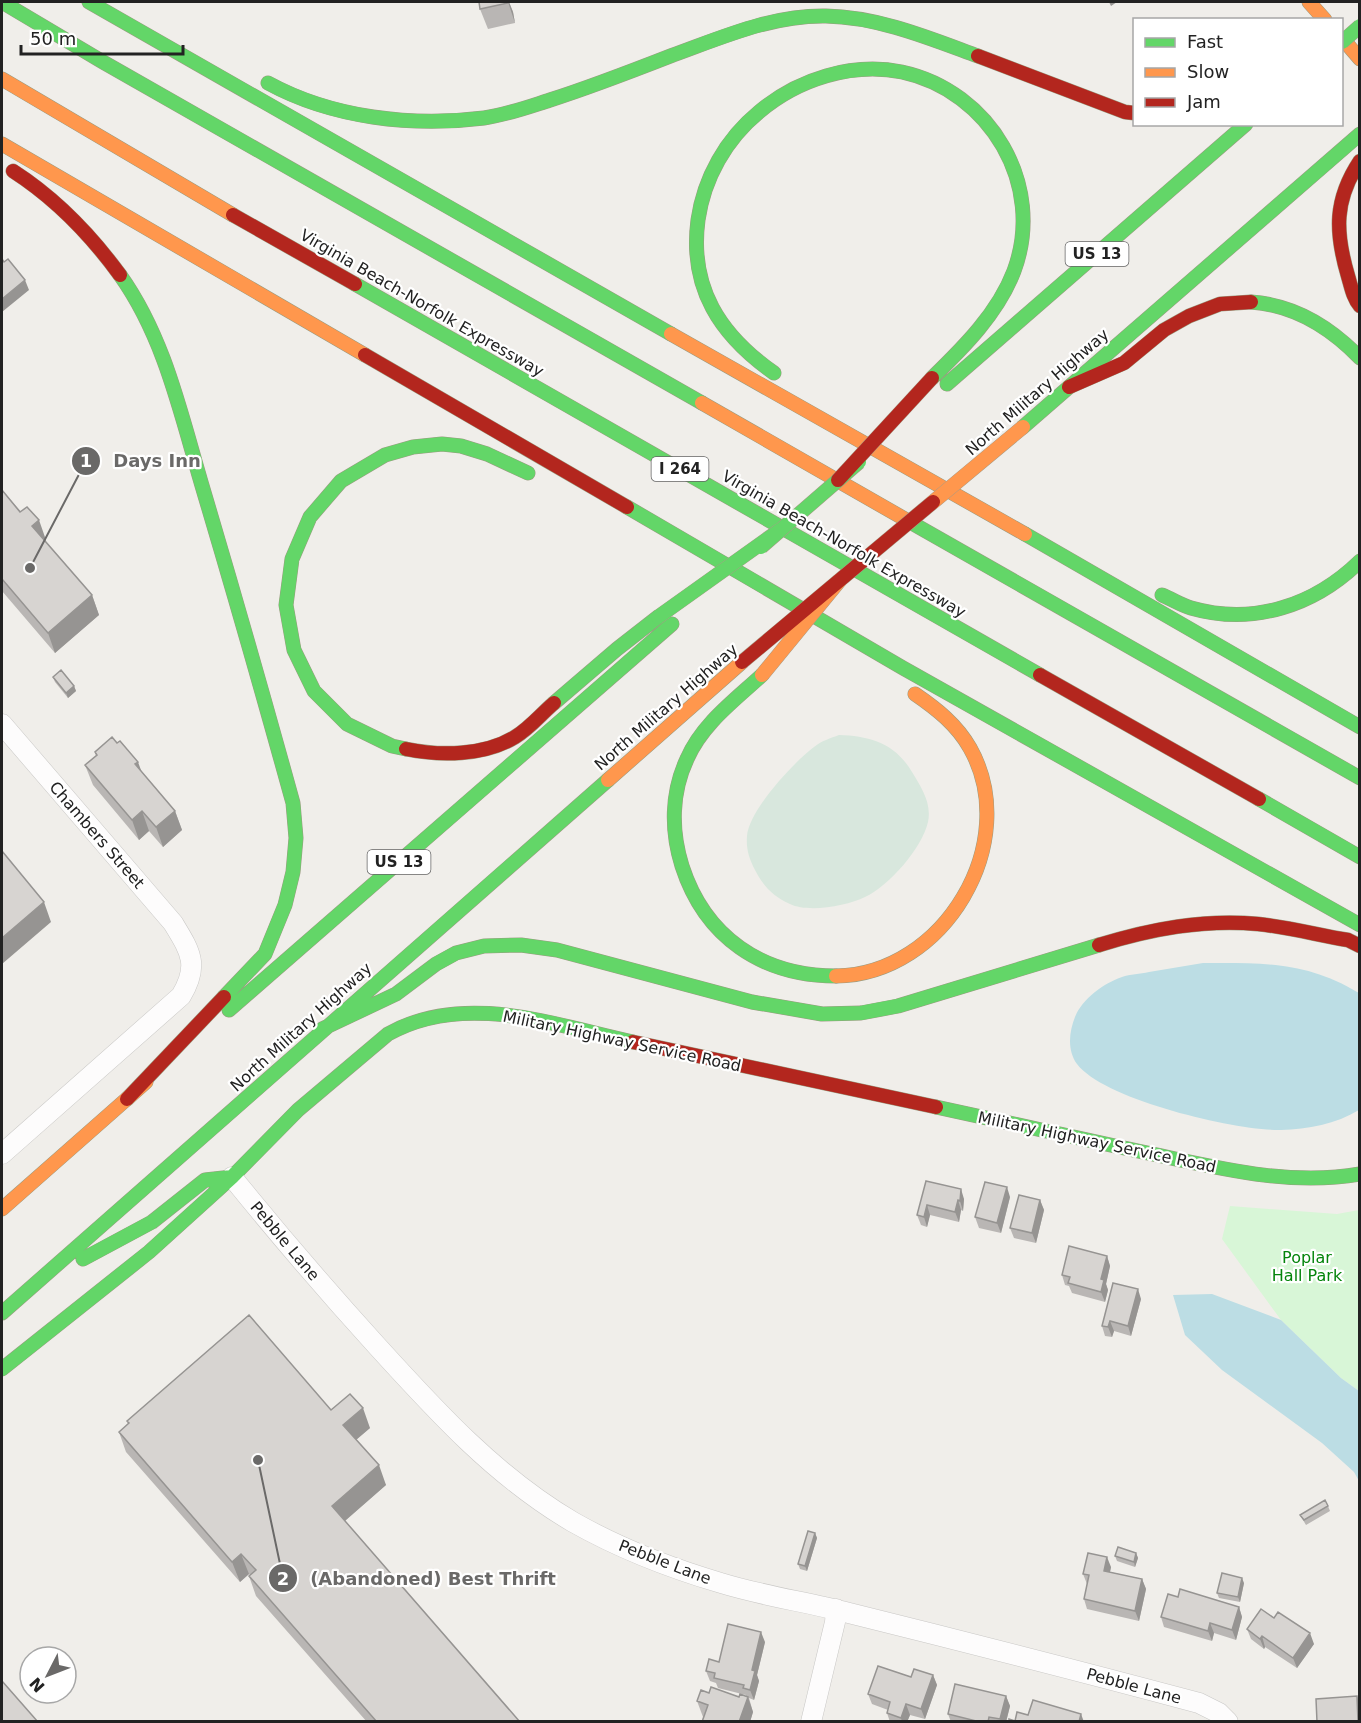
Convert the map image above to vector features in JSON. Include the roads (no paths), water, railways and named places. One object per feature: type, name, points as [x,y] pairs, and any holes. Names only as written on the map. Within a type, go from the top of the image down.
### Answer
[{"type":"main road","points":[[2,2],[143,85],[1359,778]]},
{"type":"main road","points":[[89,2],[1038,542],[1359,728]]},
{"type":"main road","points":[[1309,2],[1323,18]]},
{"type":"main road","points":[[102,9],[208,54]]},
{"type":"main road","points":[[260,79],[300,98],[331,108],[375,117],[429,121],[485,118],[523,109],[585,89],[748,27],[786,19],[826,16],[868,21],[909,30],[1125,112],[1133,113]]},
{"type":"main road","points":[[1343,32],[1359,20]]},
{"type":"main road","points":[[1343,38],[1359,26]]},
{"type":"main road","points":[[1343,42],[1359,59]]},
{"type":"main road","points":[[783,378],[758,363],[739,346],[713,313],[703,288],[698,268],[696,236],[699,212],[706,184],[722,152],[760,109],[784,92],[810,79],[838,71],[896,70],[922,77],[942,86],[965,100],[982,115],[999,136],[1012,160],[1020,186],[1024,220],[1019,253],[1010,280],[970,342],[932,378],[838,480]]},
{"type":"main road","name":"Virginia Beach-Norfolk Expressway","points":[[2,80],[1359,857]]},
{"type":"main road","name":"US 13","points":[[2,1209],[1244,126]]},
{"type":"main road","name":"North Military Highway","points":[[2,1313],[322,1029],[742,662],[1023,427],[1359,134]]},
{"type":"main road","points":[[2,144],[903,668],[1359,925]]},
{"type":"main road","points":[[1359,161],[1349,174],[1338,214],[1338,242],[1343,265],[1359,306]]},
{"type":"main road","points":[[2,164],[54,202],[112,265],[140,306],[162,353],[232,585],[293,803],[296,838],[293,872],[285,905],[265,954],[127,1099]]},
{"type":"main road","points":[[1069,387],[1124,363],[1170,326],[1223,303],[1245,302],[1274,305],[1301,314],[1326,327],[1348,344],[1359,358]]},
{"type":"main road","points":[[809,397],[920,476]]},
{"type":"main road","points":[[542,480],[496,457],[459,446],[426,444],[399,449],[373,459],[345,477],[321,500],[303,527],[294,547],[287,574],[285,601],[288,628],[295,655],[304,675],[323,702],[339,717],[361,733],[410,752],[439,755],[469,752],[514,738],[658,617],[780,530]]},
{"type":"main road","points":[[583,498],[679,538]]},
{"type":"main road","points":[[1038,542],[1194,609],[1225,613],[1256,613],[1287,608],[1304,602],[1328,590],[1350,572],[1359,561]]},
{"type":"main road","points":[[840,580],[762,675],[705,728],[687,756],[679,777],[674,805],[674,828],[678,856],[692,893],[706,916],[724,936],[746,953],[791,972],[818,976],[868,972],[894,963],[918,948],[935,934],[953,914],[971,884],[981,858],[986,830],[986,801],[981,773],[970,748],[958,729],[936,708],[907,689]]},
{"type":"main road","points":[[773,591],[878,669]]},
{"type":"main road","points":[[322,1029],[396,994],[456,952],[484,946],[521,945],[557,950],[752,1002],[822,1014],[861,1013],[898,1006],[1138,933],[1185,925],[1227,922],[1260,924],[1348,940],[1359,946]]},
{"type":"main road","name":"Military Highway Service Road","points":[[2,1369],[149,1252],[232,1177],[298,1110],[388,1034],[404,1025],[437,1015],[468,1012],[508,1015],[1209,1166],[1279,1178],[1310,1179],[1359,1174]]},
{"type":"main road","points":[[30,1289],[152,1222],[205,1180],[232,1177]]},
{"type":"street","name":"Chambers Street","points":[[2,724],[172,923],[189,950],[192,965],[189,983],[181,996],[2,1154]]},
{"type":"street","name":"Pebble Lane","points":[[232,1177],[296,1256],[436,1411],[472,1446],[529,1492],[572,1521],[617,1544],[671,1567],[721,1583],[836,1609],[1199,1703],[1219,1713],[1228,1722]]},
{"type":"street","points":[[812,1722],[836,1609]]},
{"type":"water","points":[[1203,963],[1265,964],[1302,969],[1340,983],[1359,993],[1359,1110],[1322,1125],[1301,1128],[1281,1130],[1234,1125],[1173,1111],[1142,1101],[1114,1090],[1092,1077],[1077,1064],[1070,1047],[1071,1029],[1078,1010],[1094,992],[1125,976]]},
{"type":"water","points":[[1212,1294],[1281,1320],[1341,1378],[1359,1391],[1359,1481],[1354,1472],[1322,1443],[1222,1370],[1185,1335],[1173,1295]]},
{"type":"place","name":"Days Inn","points":[[30,568]]},
{"type":"place","name":"(Abandoned) Best Thrift","points":[[258,1460]]},
{"type":"park label","name":"Poplar Hall Park","points":[[1307,1266]]}]
